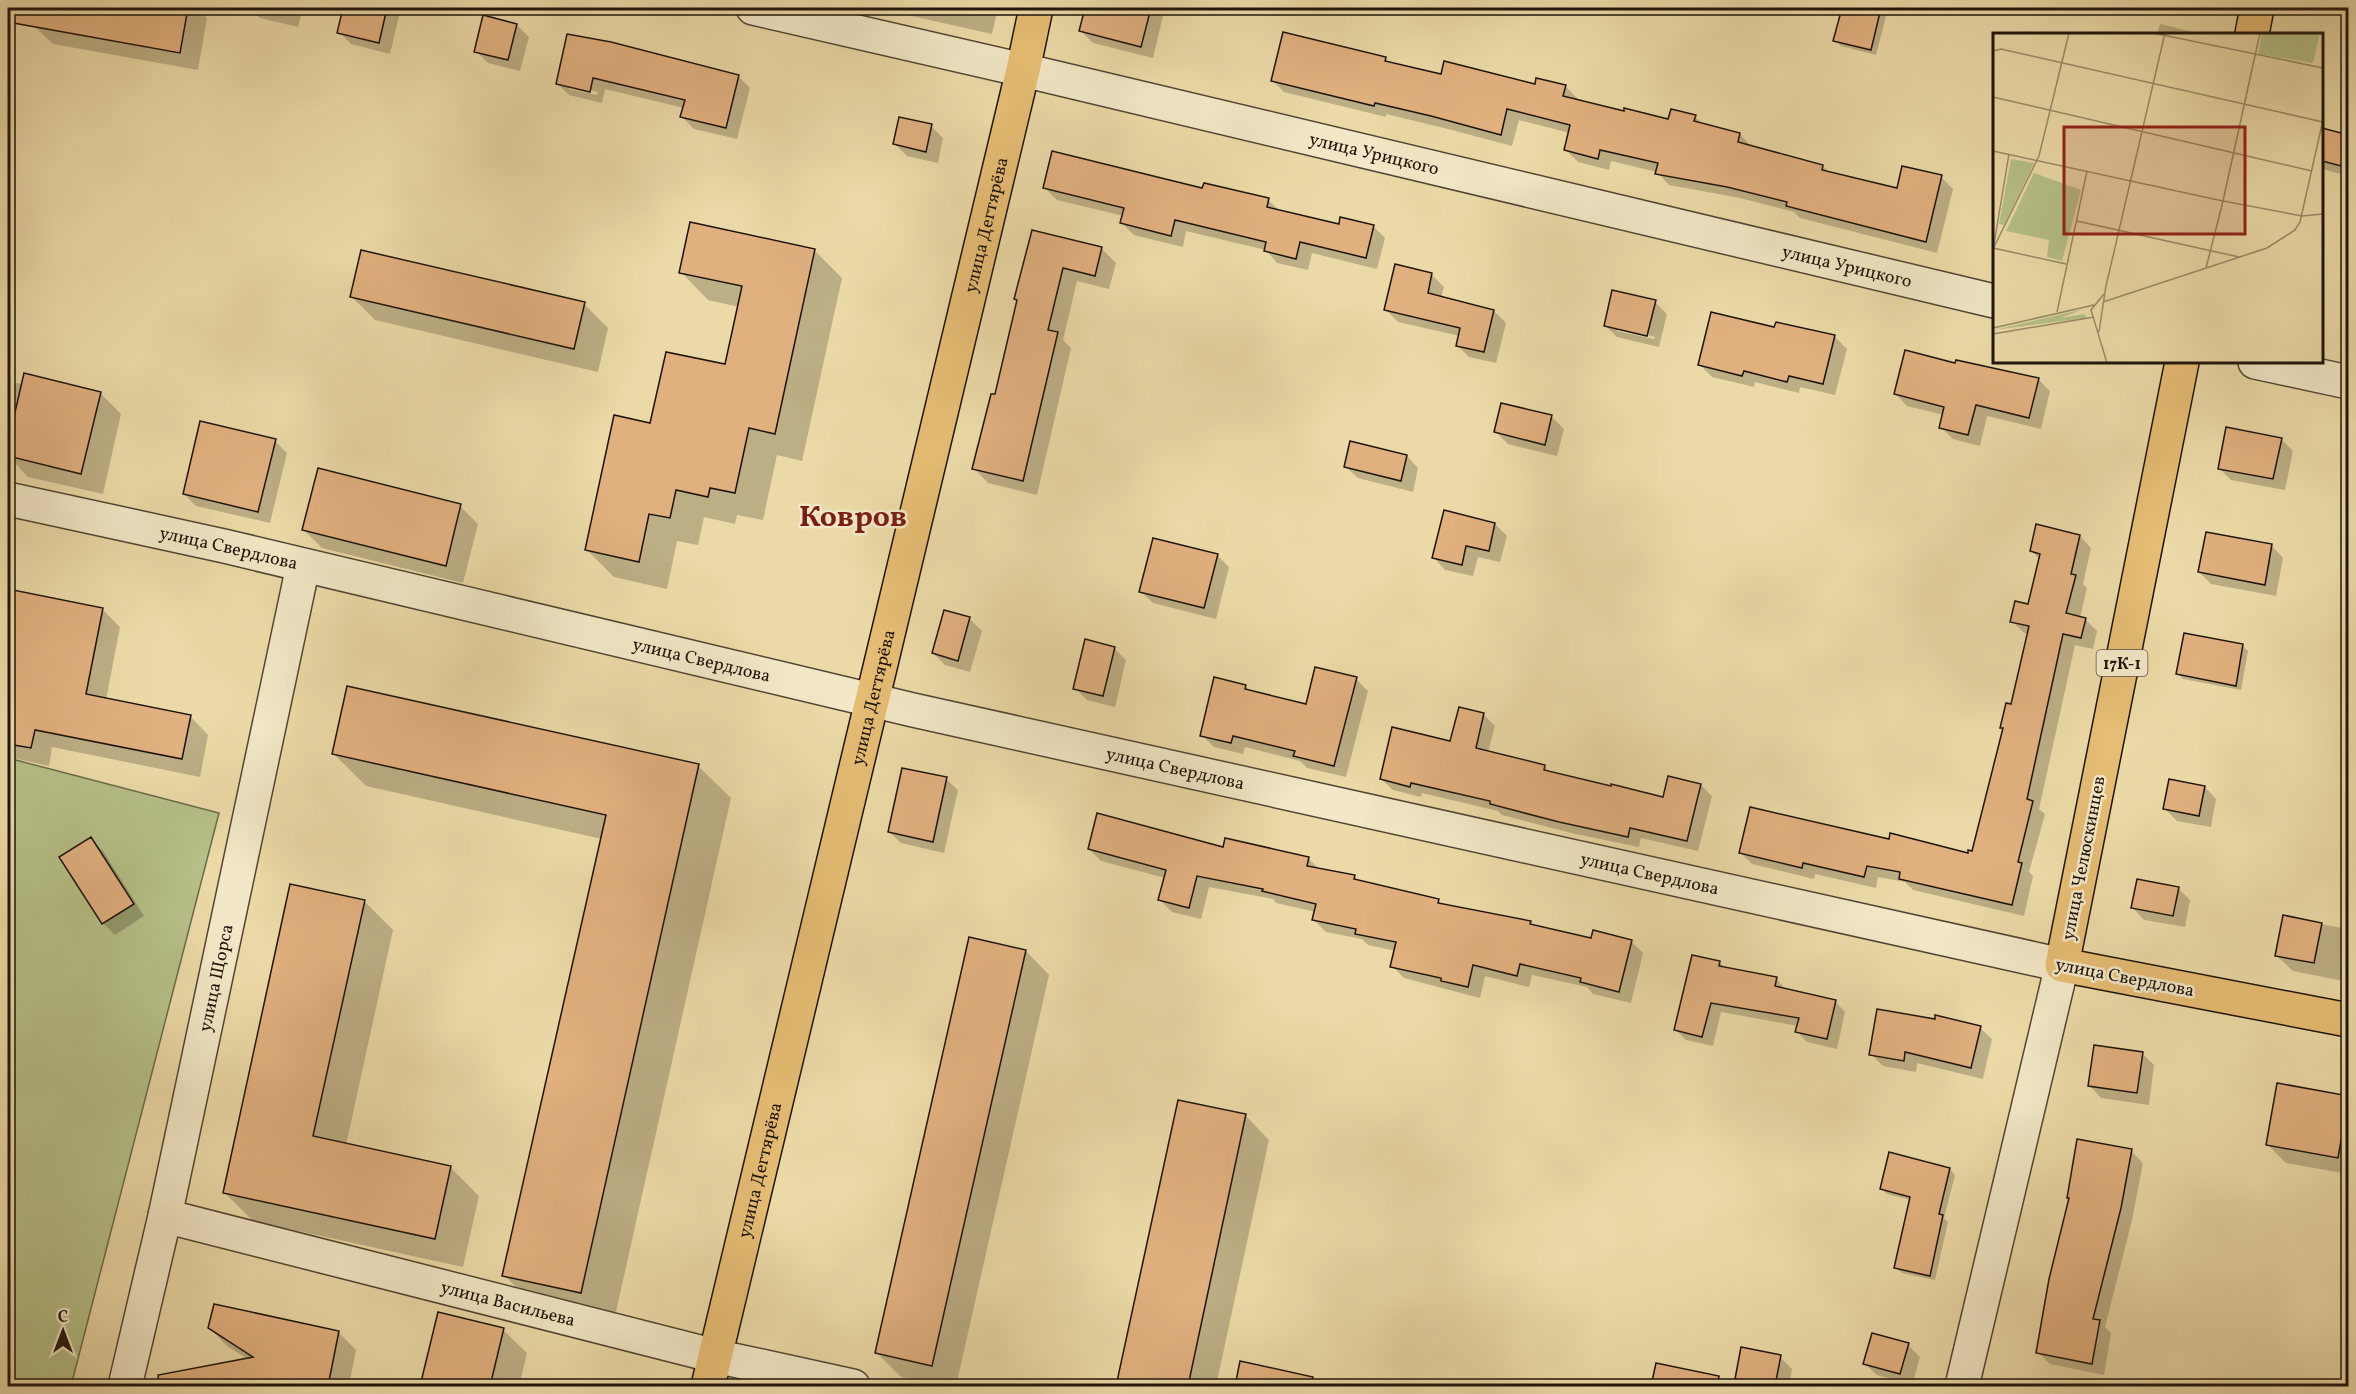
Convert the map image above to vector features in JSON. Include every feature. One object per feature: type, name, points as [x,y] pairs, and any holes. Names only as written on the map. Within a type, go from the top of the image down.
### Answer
[{"type":"main road","name":"улица Дегтярёва","points":[[712,1371],[1036,8]]},
{"type":"main road","points":[[2252,33],[2257,8]]},
{"type":"main road","name":"улица Челюскинцев","points":[[2062,965],[2182,363]]},
{"type":"main road","name":"улица Свердлова","points":[[2062,965],[2349,1020]]},
{"type":"street","name":"улица Урицкого","points":[[753,8],[1993,301]]},
{"type":"street","points":[[2260,363],[2349,382]]},
{"type":"street","name":"улица Свердлова","points":[[8,500],[224,546],[871,699],[2062,965]]},
{"type":"street","name":"улица Щорса","points":[[124,1386],[165,1216],[303,566]]},
{"type":"street","name":"улица Челюскинцев","points":[[1962,1386],[2062,965]]},
{"type":"street","name":"улица Васильева","points":[[165,1216],[712,1371],[853,1386]]},
{"type":"green space","points":[[8,758],[219,813],[71,1386],[8,1386]]},
{"type":"building","points":[[8,8],[188,8],[180,53],[8,22]]},
{"type":"building","points":[[343,8],[387,8],[379,43],[337,33]]},
{"type":"building","points":[[1085,8],[1151,8],[1141,47],[1079,31]]},
{"type":"building","points":[[1842,8],[1881,8],[1871,50],[1833,41]]},
{"type":"building","points":[[483,15],[517,24],[508,60],[474,52]]},
{"type":"building","points":[[1283,32],[1386,57],[1385,61],[1441,74],[1444,61],[1535,84],[1536,78],[1566,85],[1563,96],[1624,111],[1624,108],[1668,119],[1671,109],[1696,115],[1694,121],[1740,133],[1738,142],[1823,165],[1822,170],[1897,188],[1902,166],[1942,175],[1926,242],[1786,206],[1787,202],[1727,187],[1655,174],[1658,163],[1600,150],[1598,159],[1564,150],[1570,125],[1507,109],[1501,135],[1431,116],[1375,103],[1374,106],[1271,81]]},
{"type":"building","points":[[567,34],[611,42],[739,75],[726,128],[680,117],[685,100],[593,78],[590,92],[556,84]]},
{"type":"building","points":[[899,117],[932,124],[926,152],[893,144]]},
{"type":"building","points":[[2323,128],[2349,135],[2349,168],[2323,161]]},
{"type":"building","points":[[1052,151],[1202,188],[1204,183],[1269,198],[1267,207],[1339,224],[1340,217],[1374,225],[1366,258],[1300,242],[1296,259],[1264,251],[1266,242],[1175,220],[1171,236],[1120,223],[1124,208],[1043,188]]},
{"type":"building","points":[[690,222],[815,249],[775,434],[749,428],[735,493],[710,488],[708,497],[676,490],[670,518],[649,514],[639,562],[585,550],[614,415],[650,423],[666,352],[725,364],[742,286],[679,273]]},
{"type":"building","points":[[1032,230],[1102,247],[1095,276],[1063,268],[1048,330],[1058,332],[1023,481],[972,469],[991,394],[995,394],[1017,300],[1014,299]]},
{"type":"building","points":[[361,250],[585,302],[574,349],[350,297]]},
{"type":"building","points":[[1395,264],[1432,273],[1428,293],[1494,310],[1484,352],[1456,346],[1460,328],[1384,310]]},
{"type":"building","points":[[1612,290],[1656,300],[1647,336],[1604,326]]},
{"type":"building","points":[[1711,312],[1774,327],[1776,322],[1835,335],[1823,384],[1789,376],[1787,382],[1744,371],[1742,376],[1698,365]]},
{"type":"building","points":[[1905,350],[1955,363],[1956,360],[2039,378],[2029,418],[1976,405],[1968,435],[1939,428],[1944,407],[1894,394]]},
{"type":"building","points":[[24,373],[101,392],[81,474],[8,456],[8,443]]},
{"type":"building","points":[[1501,403],[1552,415],[1545,445],[1494,432]]},
{"type":"building","points":[[200,421],[276,439],[258,512],[183,494]]},
{"type":"building","points":[[2226,427],[2282,438],[2273,479],[2218,469]]},
{"type":"building","points":[[1350,441],[1407,455],[1401,481],[1344,467]]},
{"type":"building","points":[[318,468],[461,504],[446,566],[302,530]]},
{"type":"building","points":[[1444,510],[1495,523],[1489,551],[1466,546],[1462,565],[1432,558]]},
{"type":"building","points":[[2036,524],[2080,535],[2071,574],[2076,575],[2066,613],[2086,618],[2081,638],[2063,634],[2027,799],[2033,801],[2018,862],[2022,863],[2012,905],[1899,879],[1900,872],[1867,866],[1864,877],[1803,863],[1802,868],[1739,853],[1750,807],[1889,839],[1890,833],[1968,853],[1968,850],[1972,851],[2003,728],[2000,728],[2006,703],[2011,704],[2029,626],[2010,622],[2015,601],[2028,604],[2040,554],[2030,551]]},
{"type":"building","points":[[2206,532],[2272,544],[2265,585],[2198,572]]},
{"type":"building","points":[[1153,538],[1218,554],[1204,608],[1139,592]]},
{"type":"building","points":[[8,589],[103,608],[86,694],[191,715],[182,759],[35,730],[31,748],[8,744]]},
{"type":"building","points":[[944,610],[970,617],[958,661],[932,653]]},
{"type":"building","points":[[2184,633],[2243,644],[2236,686],[2176,674]]},
{"type":"building","points":[[1085,639],[1115,647],[1103,696],[1073,689]]},
{"type":"building","points":[[1315,667],[1357,677],[1334,766],[1293,756],[1295,751],[1233,736],[1231,743],[1200,736],[1214,677],[1246,685],[1245,689],[1306,704]]},
{"type":"building","points":[[347,686],[699,764],[581,1293],[502,1276],[606,815],[332,754]]},
{"type":"building","points":[[1459,707],[1484,713],[1476,748],[1545,765],[1544,770],[1663,797],[1668,776],[1701,784],[1687,841],[1630,828],[1628,837],[1490,804],[1490,801],[1411,783],[1410,787],[1380,779],[1392,727],[1450,741]]},
{"type":"building","points":[[902,768],[947,777],[933,842],[888,832]]},
{"type":"building","points":[[2169,779],[2205,786],[2199,816],[2163,809]]},
{"type":"building","points":[[1097,813],[1223,847],[1225,838],[1309,857],[1307,866],[1355,875],[1354,879],[1439,899],[1438,903],[1531,921],[1530,924],[1591,938],[1593,930],[1632,940],[1619,992],[1580,982],[1581,978],[1520,964],[1517,976],[1473,965],[1468,987],[1441,981],[1441,978],[1390,967],[1396,942],[1355,934],[1356,929],[1312,920],[1316,904],[1262,891],[1263,889],[1197,876],[1189,908],[1158,900],[1166,870],[1088,849]]},
{"type":"building","points":[[91,837],[134,904],[102,924],[59,857]]},
{"type":"building","points":[[2137,879],[2179,887],[2173,916],[2131,908]]},
{"type":"building","points":[[290,884],[365,900],[313,1136],[451,1166],[435,1239],[223,1193]]},
{"type":"building","points":[[2283,915],[2322,923],[2314,963],[2275,956]]},
{"type":"building","points":[[969,937],[1026,950],[932,1366],[875,1353]]},
{"type":"building","points":[[1692,955],[1720,961],[1719,966],[1777,977],[1775,986],[1836,1000],[1827,1039],[1795,1032],[1799,1018],[1711,1003],[1702,1037],[1674,1030]]},
{"type":"building","points":[[1877,1009],[1935,1019],[1935,1015],[1981,1026],[1971,1068],[1905,1052],[1904,1061],[1869,1055]]},
{"type":"building","points":[[2094,1045],[2143,1052],[2137,1093],[2088,1086]]},
{"type":"building","points":[[2277,1083],[2349,1096],[2338,1158],[2266,1145]]},
{"type":"building","points":[[1178,1100],[1246,1114],[1188,1386],[1116,1386]]},
{"type":"building","points":[[2077,1139],[2132,1149],[2121,1208],[2093,1319],[2100,1320],[2092,1364],[2036,1353],[2049,1279],[2069,1198],[2067,1198]]},
{"type":"building","points":[[1889,1152],[1950,1168],[1939,1214],[1943,1215],[1930,1276],[1894,1268],[1910,1197],[1880,1189]]},
{"type":"building","points":[[214,1304],[339,1331],[328,1386],[159,1386],[158,1375],[253,1357],[208,1328]]},
{"type":"building","points":[[438,1312],[504,1328],[490,1386],[420,1386]]},
{"type":"building","points":[[1872,1333],[1909,1343],[1900,1374],[1863,1364]]},
{"type":"building","points":[[1741,1347],[1781,1355],[1775,1386],[1735,1379]]},
{"type":"building","points":[[1240,1361],[1313,1377],[1311,1386],[1235,1386]]},
{"type":"building","points":[[1656,1363],[1719,1376],[1718,1386],[1651,1386]]},
{"type":"district","name":"Ковров","points":[[853,516]]}]
